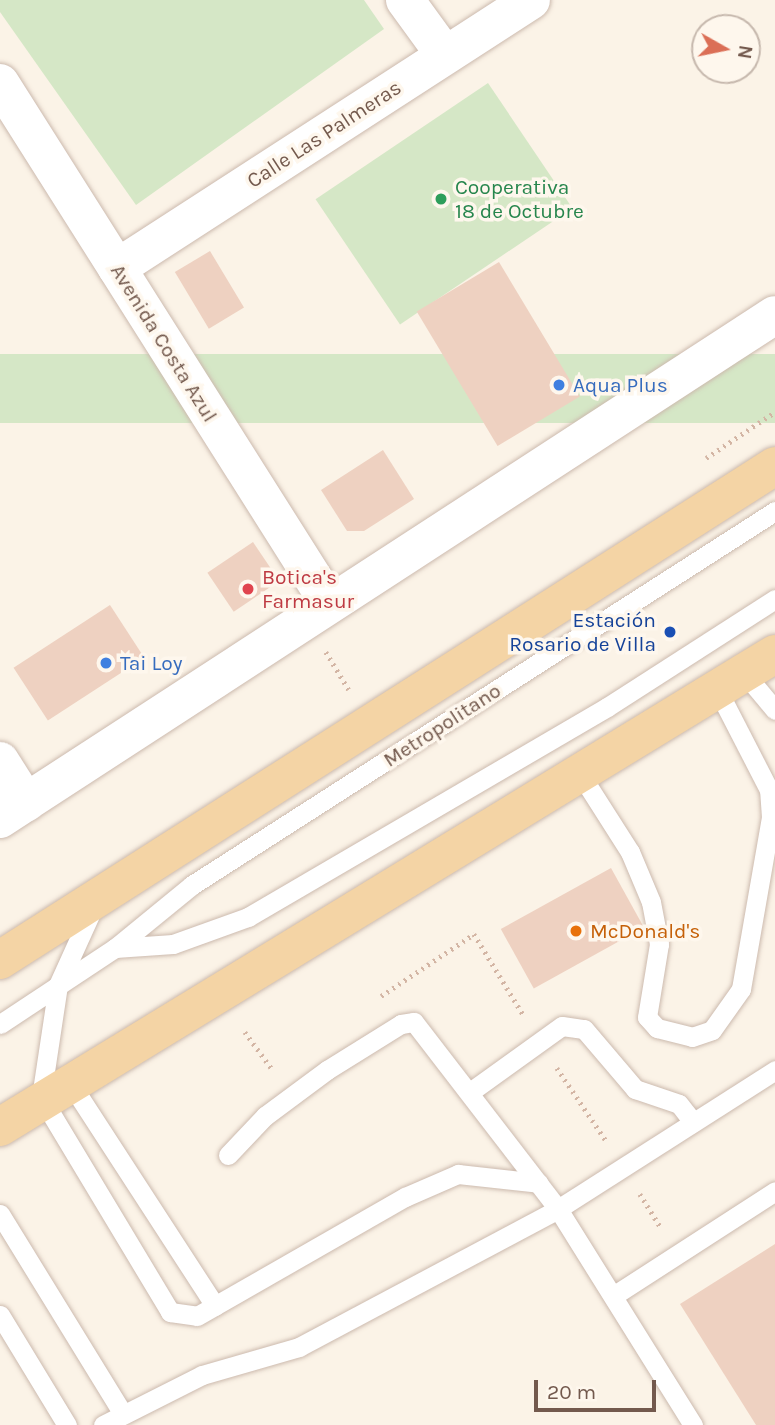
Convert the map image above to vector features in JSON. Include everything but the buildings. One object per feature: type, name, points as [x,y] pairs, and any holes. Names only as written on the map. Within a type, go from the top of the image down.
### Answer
[{"type":"main road","points":[[0,960],[775,466]]},
{"type":"main road","points":[[0,1127],[55,1089],[745,672]]},
{"type":"street","points":[[405,0],[445,55]]},
{"type":"street","name":"Calle Las Palmeras","points":[[117,268],[531,0]]},
{"type":"street","name":"Avenida Costa Azul","points":[[0,83],[117,268],[317,611]]},
{"type":"street","points":[[0,761],[13,811],[775,315]]},
{"type":"lane","name":"Metropolitano","points":[[0,1024],[115,948],[192,886],[775,511]]},
{"type":"lane","name":"Metropolitano","points":[[115,948],[173,944],[248,917],[607,707],[775,599]]},
{"type":"lane","points":[[745,672],[775,710]]},
{"type":"lane","points":[[579,772],[630,852],[651,902],[659,944],[647,1017],[657,1028],[692,1037],[712,1030],[741,989],[771,817],[769,790],[745,672]]},
{"type":"lane","points":[[100,895],[58,985],[55,1089],[160,1304],[187,1317],[215,1306],[405,1197],[458,1174],[539,1183]]},
{"type":"lane","points":[[228,1155],[265,1116],[401,1024],[423,1028],[558,1209],[693,1425]]},
{"type":"lane","points":[[470,1092],[562,1026],[584,1029],[635,1089],[679,1104],[693,1122]]},
{"type":"lane","points":[[103,1425],[121,1411],[202,1375],[299,1347],[558,1209],[775,1070]]},
{"type":"lane","points":[[55,1089],[215,1306]]},
{"type":"lane","points":[[613,1296],[775,1191]]},
{"type":"lane","points":[[0,1214],[121,1411]]},
{"type":"lane","points":[[0,1315],[67,1425]]},
{"type":"path","points":[[317,611],[356,701]]},
{"type":"green space","points":[[0,0],[364,0],[384,29],[136,205],[0,12]]},
{"type":"green space","name":"Cooperativa 18 de Octubre","points":[[488,83],[572,208],[400,324],[316,199]]},
{"type":"green space","points":[[0,354],[775,354],[775,423],[0,423]]},
{"type":"place","name":"Cooperativa 18 de Octubre","points":[[441,199]]},
{"type":"place","name":"Aqua Plus","points":[[559,385]]},
{"type":"place","name":"Botica's Farmasur","points":[[248,589]]},
{"type":"place","name":"Estación Rosario de Villa","points":[[670,632]]},
{"type":"place","name":"Tai Loy","points":[[106,663]]},
{"type":"place","name":"McDonald's","points":[[576,931]]}]
